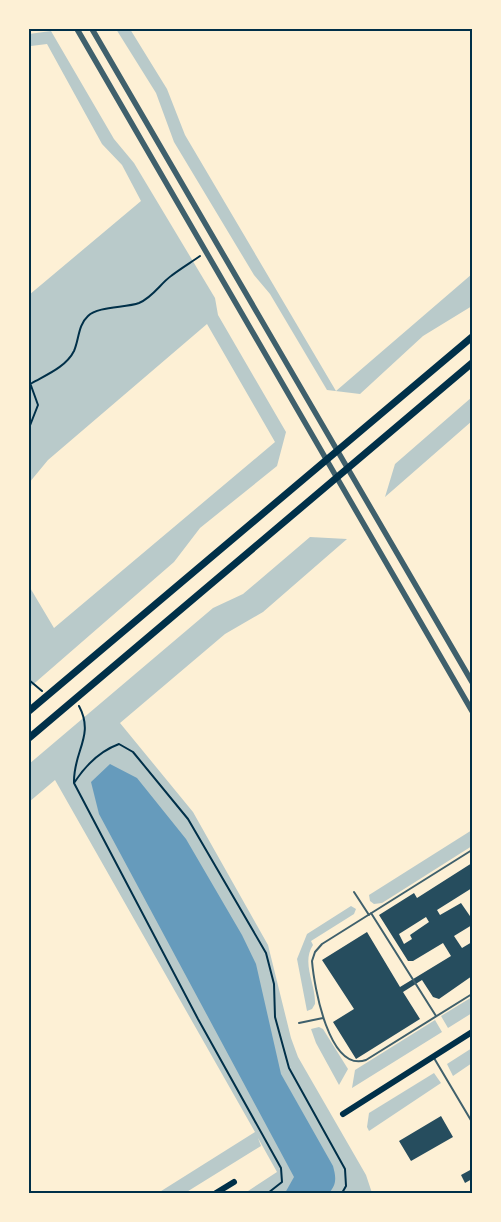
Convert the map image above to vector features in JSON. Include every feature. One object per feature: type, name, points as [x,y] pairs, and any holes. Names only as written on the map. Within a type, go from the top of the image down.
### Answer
[{"type":"main road","points":[[29,711],[472,337]]},
{"type":"main road","points":[[29,738],[472,364]]},
{"type":"main road","points":[[343,1114],[472,1032]]},
{"type":"main road","points":[[216,1193],[234,1182]]},
{"type":"street","points":[[76,29],[83,38],[472,711]]},
{"type":"street","points":[[92,29],[350,468],[472,682]]},
{"type":"lane","points":[[472,850],[319,946],[314,952],[312,964],[326,1027],[342,1055],[348,1060],[358,1062],[366,1060],[472,994]]},
{"type":"lane","points":[[354,892],[436,1016]]},
{"type":"lane","points":[[299,1022],[323,1018]]},
{"type":"lane","points":[[433,1056],[472,1122]]},
{"type":"path","points":[[32,383],[58,369],[74,352],[81,328],[88,316],[98,310],[120,308],[141,302],[161,287],[170,277],[206,251]]},
{"type":"path","points":[[29,380],[32,383],[38,406],[29,428]]},
{"type":"path","points":[[29,680],[47,696]]},
{"type":"path","points":[[75,699],[85,718],[86,736],[74,769],[74,783],[198,1019],[281,1168],[282,1182],[268,1193]]},
{"type":"path","points":[[74,783],[81,772],[106,749],[119,744],[133,752],[188,819],[266,953],[274,984],[275,1017],[289,1068],[345,1169],[346,1186],[342,1193]]},
{"type":"shaded area","points":[[116,29],[130,29],[167,89],[185,135],[336,391],[472,274],[472,306],[423,336],[360,394],[327,390],[270,294],[254,275],[174,142],[156,93]]},
{"type":"shaded area","points":[[51,31],[114,139],[134,163],[215,298],[218,315],[286,432],[277,466],[200,528],[174,562],[29,688],[29,586],[54,628],[275,442],[207,324],[48,460],[29,483],[29,295],[141,201],[122,165],[102,144],[47,44],[31,46],[29,49],[29,34]]},
{"type":"shaded area","points":[[472,397],[472,421],[385,497],[395,464]]},
{"type":"shaded area","points":[[310,537],[347,539],[263,612],[225,634],[120,723],[193,812],[268,945],[291,1038],[298,1057],[366,1175],[372,1193],[245,1193],[277,1172],[258,1138],[261,1146],[185,1193],[158,1193],[255,1132],[55,780],[29,802],[29,764],[213,608],[243,594]]},
{"type":"shaded area","points":[[472,830],[472,846],[382,903],[374,904],[370,901],[369,895]]},
{"type":"shaded area","points":[[351,906],[356,909],[354,914],[311,941],[313,945],[308,959],[315,1004],[312,1009],[307,1011],[297,959],[307,934]]},
{"type":"shaded area","points":[[472,997],[472,1013],[448,1028],[441,1016]]},
{"type":"shaded area","points":[[435,1020],[442,1032],[352,1088],[355,1070]]},
{"type":"shaded area","points":[[319,1027],[323,1029],[348,1069],[339,1085],[316,1043],[311,1029]]},
{"type":"shaded area","points":[[472,1048],[472,1063],[453,1076],[447,1064]]},
{"type":"shaded area","points":[[434,1073],[441,1083],[369,1131],[367,1127],[369,1113]]},
{"type":"water","points":[[110,764],[137,778],[186,839],[242,935],[256,964],[281,1074],[333,1166],[335,1180],[329,1193],[285,1193],[294,1177],[99,814],[91,782]]},
{"type":"building","points":[[472,863],[472,888],[437,910],[440,915],[461,903],[472,919],[472,925],[454,936],[462,948],[472,942],[472,976],[439,999],[433,997],[422,980],[403,992],[420,1019],[356,1059],[333,1022],[354,1009],[322,960],[367,932],[400,987],[451,956],[443,943],[413,961],[408,961],[379,915],[414,893],[417,898]],"holes":[[[426,917],[429,922],[410,935],[412,939],[404,944],[399,934]]]},
{"type":"building","points":[[441,1116],[453,1137],[411,1161],[399,1141]]},
{"type":"building","points":[[472,1169],[472,1179],[465,1183],[461,1175]]}]
